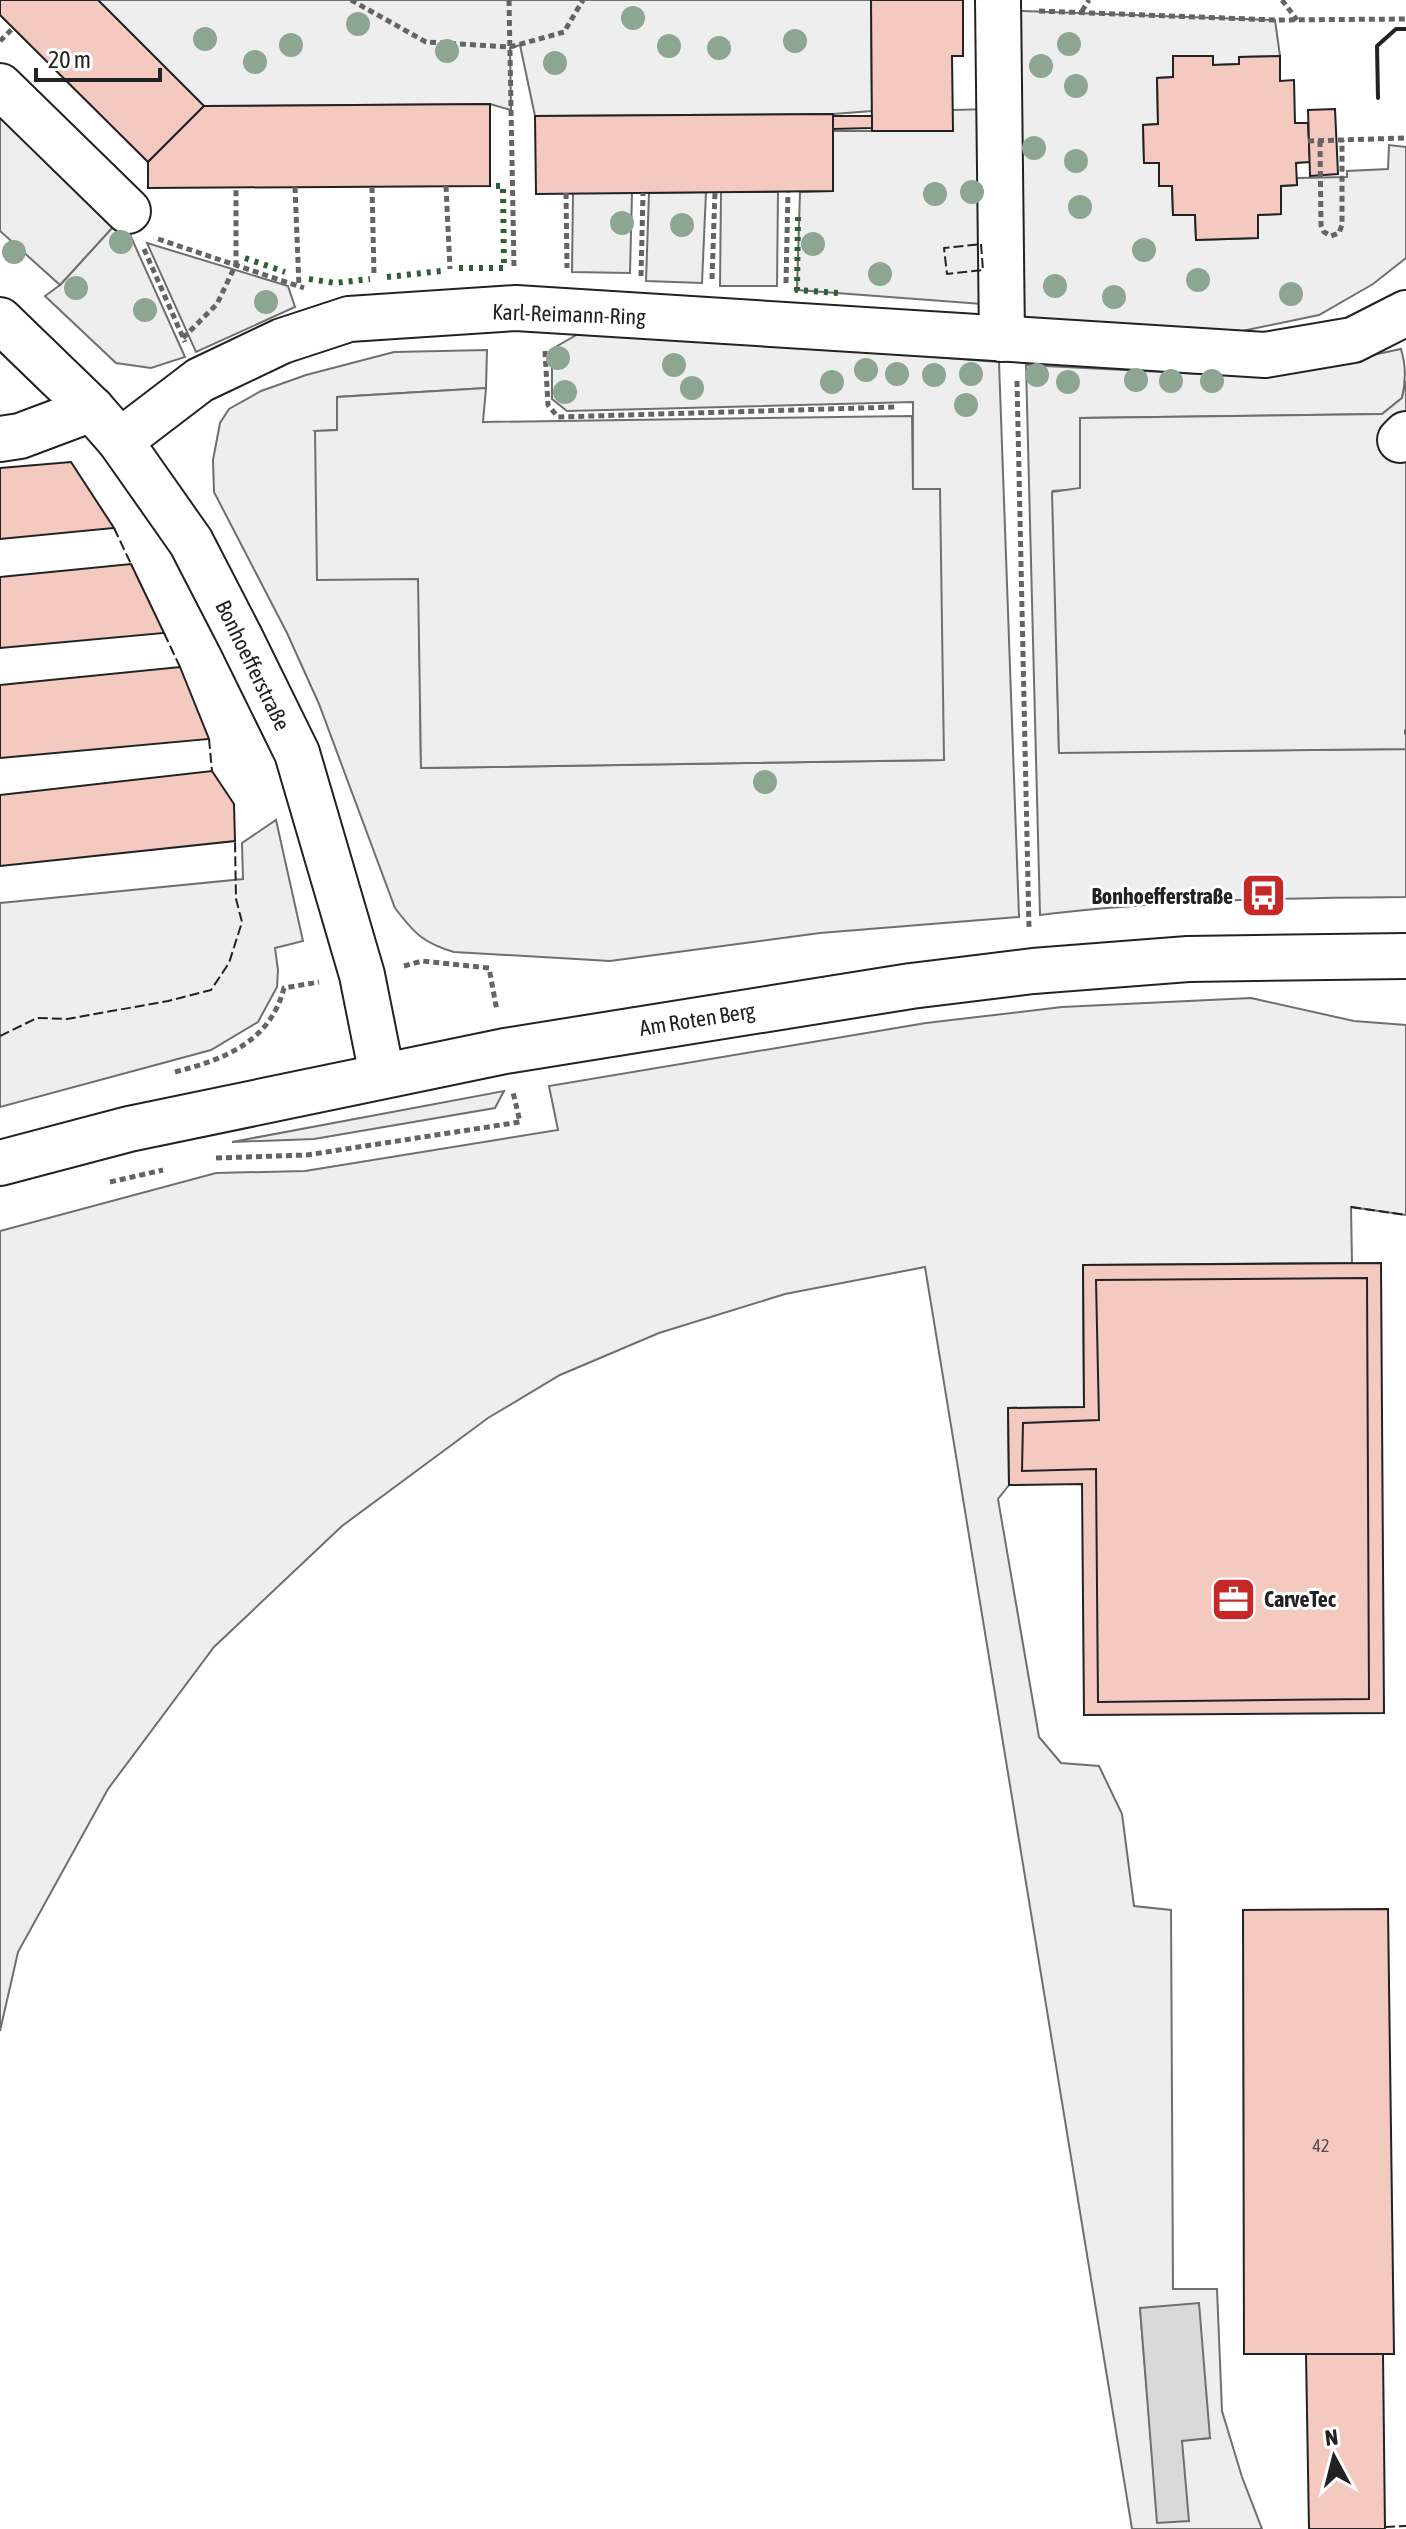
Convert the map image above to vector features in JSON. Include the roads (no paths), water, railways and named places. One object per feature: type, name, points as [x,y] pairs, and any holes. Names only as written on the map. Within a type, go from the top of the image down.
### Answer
[{"type":"street","points":[[998,5],[1009,339]]},
{"type":"street","points":[[7,106],[132,221]]},
{"type":"street","name":"Karl-Reimann-Ring","points":[[0,439],[106,425],[282,341],[349,319],[516,308],[1265,355],[1353,340],[1405,315]]},
{"type":"street","name":"Bonhoefferstraße","points":[[0,320],[106,425],[191,542],[297,753],[362,975],[382,1075]]},
{"type":"street","name":"Am Roten Berg","points":[[0,1163],[129,1129],[382,1075],[731,1013],[1033,971],[1188,959],[1406,956]]},
{"type":"place","name":"Bonhoefferstraße","points":[[1264,896]]},
{"type":"place","name":"CarveTec","points":[[1233,1599]]}]
